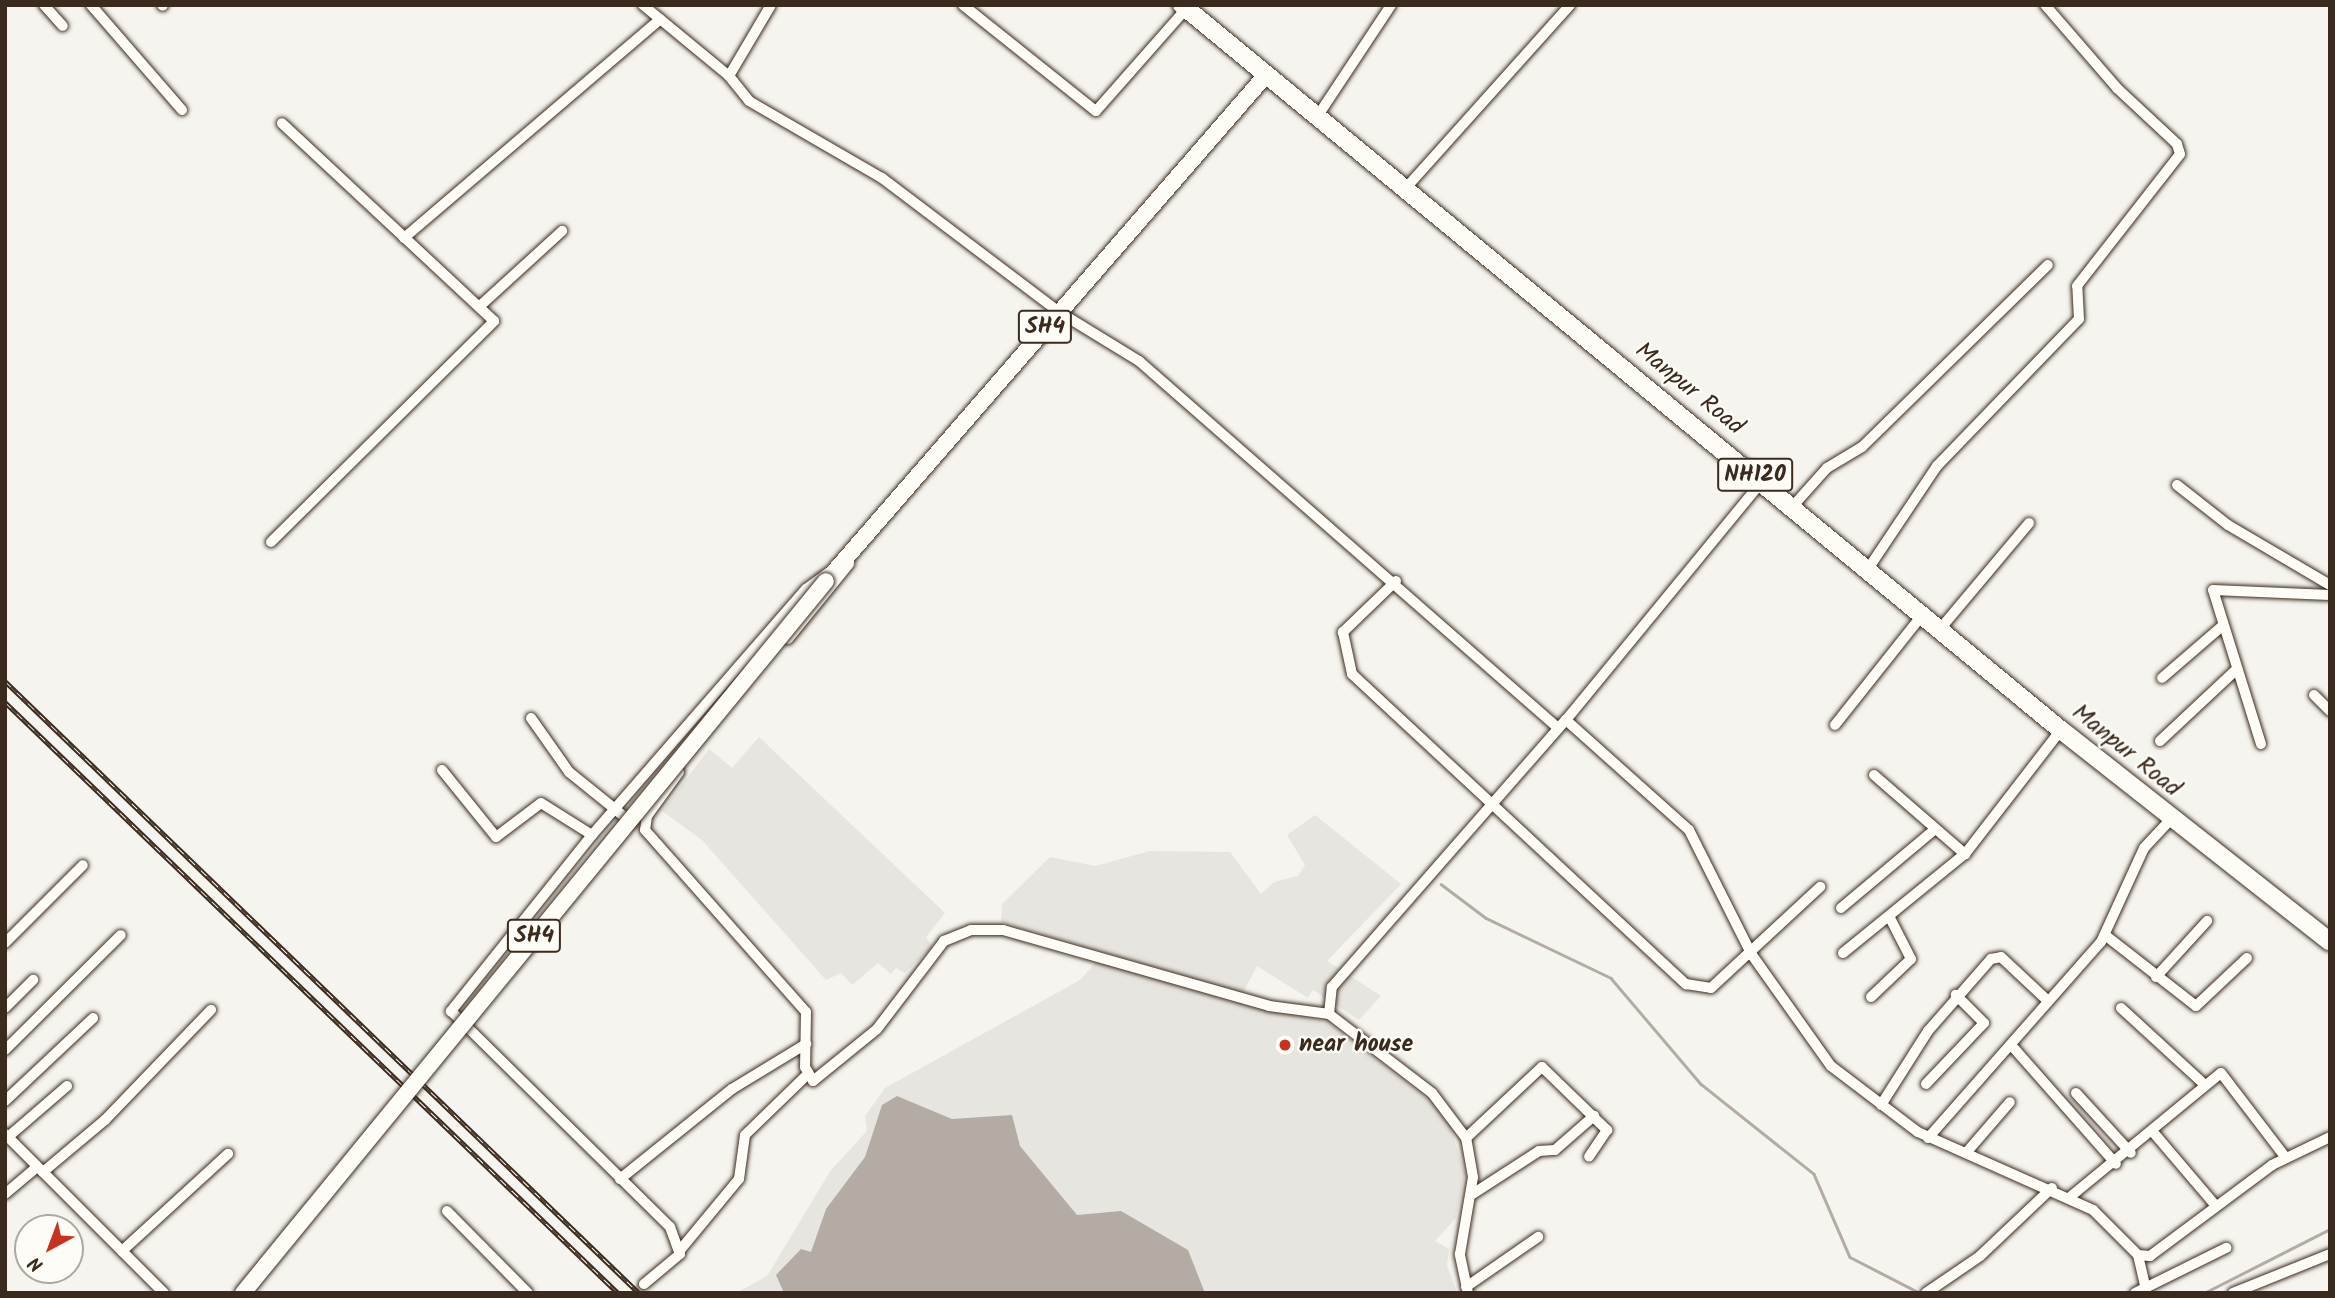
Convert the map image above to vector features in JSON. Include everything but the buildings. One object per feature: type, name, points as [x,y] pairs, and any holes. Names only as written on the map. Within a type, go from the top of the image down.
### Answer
[{"type":"highway","name":"Manpur Road","points":[[1184,7],[1762,480],[2061,730],[2171,819],[2329,939]]},
{"type":"main road","name":"SH4","points":[[243,1293],[830,575],[859,545],[1266,75]]},
{"type":"street","points":[[44,5],[63,26]]},
{"type":"street","points":[[91,5],[182,110]]},
{"type":"street","points":[[643,5],[729,76],[749,101],[882,178],[1059,312],[1139,361],[1689,831],[1752,955],[1831,1066],[1928,1138],[2052,1188],[2093,1210],[2138,1255],[2147,1289]]},
{"type":"street","points":[[729,76],[771,5]]},
{"type":"street","points":[[963,5],[1096,111],[1184,7]]},
{"type":"street","points":[[1317,117],[1391,5]]},
{"type":"street","points":[[1405,189],[1570,5]]},
{"type":"street","points":[[1868,569],[1937,466],[2079,319],[2077,286],[2180,154],[2177,144],[2117,88],[2045,5]]},
{"type":"street","points":[[404,238],[660,19]]},
{"type":"street","points":[[271,542],[490,327],[492,316],[404,238],[282,123]]},
{"type":"street","points":[[481,304],[562,231]]},
{"type":"street","points":[[1793,506],[1827,468],[1863,447],[2048,265]]},
{"type":"street","points":[[1329,1014],[1339,975],[1494,804],[1762,480]]},
{"type":"street","points":[[2177,485],[2228,525],[2330,584]]},
{"type":"street","points":[[1941,628],[2029,523]]},
{"type":"street","points":[[644,829],[647,816],[706,736],[826,598],[859,545]]},
{"type":"street","points":[[681,1249],[670,1227],[620,1180],[556,1108],[451,1011],[592,835],[806,589],[830,575]]},
{"type":"street","points":[[1396,581],[1343,632],[1352,674],[1695,989],[1711,988],[1752,955],[1820,887]]},
{"type":"street","points":[[2261,744],[2221,627],[2217,587],[2330,595]]},
{"type":"street","points":[[1835,725],[1924,614]]},
{"type":"street","points":[[2162,678],[2221,627]]},
{"type":"street","points":[[2160,741],[2237,669]]},
{"type":"street","points":[[2314,695],[2330,711]]},
{"type":"street","points":[[531,718],[559,760],[613,812],[644,829],[803,1008],[807,1075],[746,1135],[739,1179],[681,1249],[644,1284]]},
{"type":"street","points":[[1843,953],[1891,918],[1965,854],[2061,730]]},
{"type":"street","points":[[442,770],[497,837],[541,803],[592,835]]},
{"type":"street","points":[[1874,775],[1934,830],[1965,854]]},
{"type":"street","points":[[1928,1138],[2012,1046],[2105,935],[2144,848],[2171,819]]},
{"type":"street","points":[[1841,908],[1934,830]]},
{"type":"street","points":[[5,943],[83,865]]},
{"type":"street","points":[[1871,997],[1911,959],[1891,918]]},
{"type":"street","points":[[2155,977],[2207,921]]},
{"type":"street","points":[[807,1075],[818,1082],[877,1029],[944,941],[971,930],[1003,930],[1269,1006],[1329,1014],[1432,1093],[1466,1138],[1471,1195],[1460,1242],[1467,1290],[1538,1237]]},
{"type":"street","points":[[2105,935],[2155,977],[2200,1007],[2247,958]]},
{"type":"street","points":[[5,1050],[121,936]]},
{"type":"street","points":[[1881,1105],[1956,995],[1998,956],[2048,1001]]},
{"type":"street","points":[[5,1008],[33,980]]},
{"type":"street","points":[[1926,1084],[1984,1023],[1956,995]]},
{"type":"street","points":[[2121,1008],[2204,1084]]},
{"type":"street","points":[[5,1194],[105,1120],[211,1010]]},
{"type":"street","points":[[5,1101],[93,1018]]},
{"type":"street","points":[[620,1180],[732,1089],[806,1044]]},
{"type":"street","points":[[2012,1046],[2116,1164]]},
{"type":"street","points":[[1466,1138],[1540,1068],[1594,1116],[1608,1133],[1589,1157]]},
{"type":"street","points":[[2070,1197],[2131,1153],[2217,1074],[2226,1076],[2286,1158]]},
{"type":"street","points":[[67,1086],[7,1136],[164,1293]]},
{"type":"street","points":[[2076,1093],[2131,1153]]},
{"type":"street","points":[[1966,1153],[2010,1102]]},
{"type":"street","points":[[1471,1195],[1539,1152],[1555,1150],[1594,1116]]},
{"type":"street","points":[[2153,1132],[2216,1206]]},
{"type":"street","points":[[2138,1255],[2150,1256],[2286,1158],[2330,1137]]},
{"type":"street","points":[[122,1251],[228,1154]]},
{"type":"street","points":[[1926,1293],[1955,1275],[2052,1188]]},
{"type":"street","points":[[447,1211],[528,1293]]},
{"type":"street","points":[[2135,1293],[2226,1248]]},
{"type":"street","points":[[2233,1293],[2330,1254]]},
{"type":"shaded area","points":[[759,737],[945,913],[926,937],[933,947],[905,973],[896,968],[891,974],[878,963],[852,985],[841,973],[826,980],[702,840],[662,811],[709,749],[732,768]]},
{"type":"shaded area","points":[[1315,815],[1401,884],[1327,961],[1381,996],[1359,1020],[1313,990],[1308,998],[1257,966],[1243,993],[1001,922],[1002,904],[1050,857],[1095,866],[1150,851],[1230,852],[1261,894],[1274,882],[1298,876],[1305,865],[1287,835]]},
{"type":"shaded area","points":[[1096,962],[1327,1022],[1432,1102],[1450,1126],[1465,1173],[1456,1218],[1435,1241],[1449,1249],[1447,1265],[1457,1293],[736,1293],[767,1276],[831,1170],[867,1131],[865,1116],[885,1088],[1080,980]]},
{"type":"shaded area","points":[[897,1096],[952,1119],[1012,1115],[1020,1146],[1077,1215],[1121,1211],[1188,1250],[1205,1293],[784,1293],[776,1275],[801,1249],[811,1252],[826,1209],[865,1157],[882,1105]]},
{"type":"waterway","points":[[1441,884],[1486,918],[1611,978],[1701,1084],[1814,1174],[1850,1257],[1920,1293]]},
{"type":"waterway","points":[[2204,1293],[2330,1229]]},
{"type":"tunnel","points":[[635,1293],[644,1284]]},
{"type":"railway","points":[[5,681],[639,1293]]},
{"type":"railway","points":[[5,702],[618,1293]]},
{"type":"place","name":"near house","points":[[1285,1045]]}]
